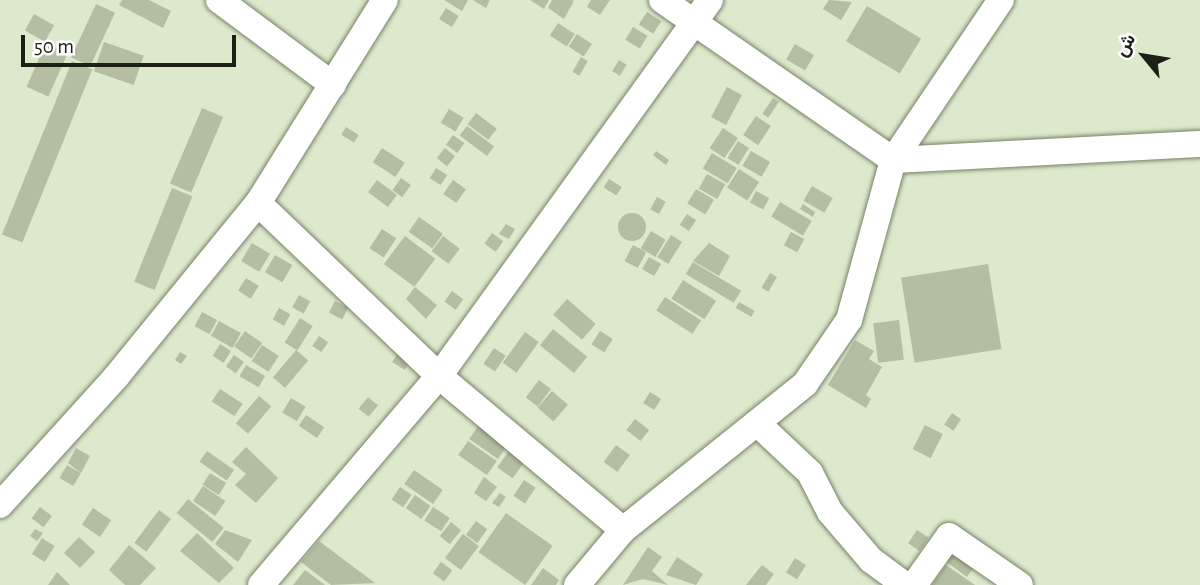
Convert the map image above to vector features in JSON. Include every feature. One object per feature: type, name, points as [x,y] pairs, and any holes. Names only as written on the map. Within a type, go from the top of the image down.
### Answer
[{"type":"street","points":[[219,0],[333,85]]},
{"type":"street","points":[[0,505],[116,377],[258,203],[385,0]]},
{"type":"street","points":[[662,0],[703,11],[893,160],[1200,144]]},
{"type":"street","points":[[577,585],[623,530],[805,384],[849,320],[893,160],[1001,0]]},
{"type":"street","points":[[261,585],[439,376],[703,11]]},
{"type":"street","points":[[258,203],[439,376],[623,530]]},
{"type":"street","points":[[757,423],[810,473],[830,512],[871,560],[905,585]]},
{"type":"street","points":[[914,585],[949,536],[1020,585]]},
{"type":"building","points":[[122,0],[149,0],[171,11],[163,28],[119,5]]},
{"type":"building","points":[[444,0],[468,0],[462,11]]},
{"type":"building","points":[[473,0],[490,0],[486,8]]},
{"type":"building","points":[[530,0],[549,0],[544,9]]},
{"type":"building","points":[[552,0],[574,1],[564,19],[548,8]]},
{"type":"building","points":[[591,0],[610,0],[600,15],[587,7]]},
{"type":"building","points":[[829,0],[852,2],[841,20],[823,9]]},
{"type":"building","points":[[96,4],[115,13],[90,66],[71,57]]},
{"type":"building","points":[[867,6],[921,38],[900,74],[846,41]]},
{"type":"building","points":[[446,8],[459,16],[452,27],[439,19]]},
{"type":"building","points":[[647,12],[661,21],[653,34],[639,25]]},
{"type":"building","points":[[34,14],[54,25],[45,42],[25,31]]},
{"type":"building","points":[[558,23],[575,34],[567,46],[550,36]]},
{"type":"building","points":[[633,27],[648,36],[640,49],[625,40]]},
{"type":"building","points":[[577,34],[592,44],[584,57],[569,46]]},
{"type":"building","points":[[104,42],[144,56],[134,85],[94,71]]},
{"type":"building","points":[[46,43],[68,53],[48,97],[26,87]]},
{"type":"building","points":[[795,44],[814,55],[805,71],[786,60]]},
{"type":"building","points":[[581,57],[588,61],[579,76],[572,72]]},
{"type":"building","points":[[619,60],[627,65],[620,76],[612,71]]},
{"type":"building","points":[[72,61],[92,69],[22,243],[2,234]]},
{"type":"building","points":[[727,87],[742,95],[726,125],[711,117]]},
{"type":"building","points":[[773,98],[779,102],[768,118],[762,114]]},
{"type":"building","points":[[202,108],[223,117],[191,192],[170,183]]},
{"type":"building","points":[[449,109],[464,118],[455,131],[441,123]]},
{"type":"building","points":[[476,113],[497,129],[488,140],[468,124]]},
{"type":"building","points":[[756,116],[771,126],[758,145],[743,135]]},
{"type":"building","points":[[467,126],[494,146],[487,156],[460,136]]},
{"type":"building","points":[[346,127],[359,135],[354,143],[341,135]]},
{"type":"building","points":[[723,128],[738,138],[725,158],[710,148]]},
{"type":"building","points":[[453,135],[464,143],[457,153],[446,145]]},
{"type":"building","points":[[738,141],[749,148],[738,165],[727,158]]},
{"type":"building","points":[[382,148],[405,163],[395,177],[373,162]]},
{"type":"building","points":[[445,148],[455,156],[447,166],[437,158]]},
{"type":"building","points":[[656,151],[669,160],[666,165],[653,155]]},
{"type":"building","points":[[751,151],[770,162],[762,177],[742,166]]},
{"type":"building","points":[[712,153],[737,168],[728,183],[703,168]]},
{"type":"building","points":[[436,168],[447,175],[441,185],[430,178]]},
{"type":"building","points":[[739,169],[759,182],[747,201],[727,187]]},
{"type":"building","points":[[707,174],[725,184],[717,199],[699,189]]},
{"type":"building","points":[[401,178],[411,185],[402,197],[392,190]]},
{"type":"building","points":[[609,179],[622,187],[616,195],[604,187]]},
{"type":"building","points":[[377,180],[397,195],[388,207],[368,192]]},
{"type":"building","points":[[453,180],[466,189],[456,203],[443,194]]},
{"type":"building","points":[[812,186],[833,198],[824,213],[804,201]]},
{"type":"building","points":[[172,188],[192,196],[155,290],[134,282]]},
{"type":"building","points":[[696,189],[714,200],[705,214],[687,204]]},
{"type":"building","points":[[756,191],[769,198],[763,210],[750,202]]},
{"type":"building","points":[[657,197],[666,202],[659,214],[650,209]]},
{"type":"building","points":[[780,202],[812,221],[803,236],[771,217]]},
{"type":"building","points":[[803,204],[815,212],[813,217],[800,209]]},
{"type":"building","points":[[632,213],[642,217],[646,227],[642,237],[632,241],[622,237],[618,227],[622,217]]},
{"type":"building","points":[[687,214],[696,220],[689,231],[680,225]]},
{"type":"building","points":[[419,217],[443,234],[432,248],[409,232]]},
{"type":"building","points":[[506,224],[515,229],[509,239],[499,234]]},
{"type":"building","points":[[382,229],[396,238],[384,258],[369,248]]},
{"type":"building","points":[[651,231],[666,240],[655,257],[641,248]]},
{"type":"building","points":[[791,232],[804,239],[797,252],[784,245]]},
{"type":"building","points":[[492,233],[503,241],[496,252],[484,244]]},
{"type":"building","points":[[671,235],[682,242],[668,264],[657,257]]},
{"type":"building","points":[[405,236],[435,259],[414,287],[384,264]]},
{"type":"building","points":[[443,236],[460,249],[448,264],[432,251]]},
{"type":"building","points":[[252,243],[270,254],[259,272],[241,261]]},
{"type":"building","points":[[709,243],[730,256],[719,276],[693,261]]},
{"type":"building","points":[[633,245],[646,252],[638,268],[625,261]]},
{"type":"building","points":[[275,255],[292,265],[282,282],[265,272]]},
{"type":"building","points":[[649,257],[661,264],[654,276],[642,269]]},
{"type":"building","points":[[693,262],[741,291],[734,303],[686,274]]},
{"type":"building","points":[[988,264],[1001,349],[915,363],[901,278]]},
{"type":"building","points":[[770,273],[777,277],[768,292],[762,288]]},
{"type":"building","points":[[246,278],[259,286],[251,299],[238,291]]},
{"type":"building","points":[[683,280],[716,301],[704,319],[671,299]]},
{"type":"building","points":[[415,287],[437,305],[426,319],[406,299]]},
{"type":"building","points":[[452,291],[463,299],[456,310],[444,302]]},
{"type":"building","points":[[299,295],[310,301],[304,314],[292,307]]},
{"type":"building","points":[[665,297],[701,320],[692,334],[656,310]]},
{"type":"building","points":[[567,299],[596,324],[582,340],[553,315]]},
{"type":"building","points":[[335,301],[348,308],[342,320],[329,312]]},
{"type":"building","points":[[739,302],[755,311],[751,317],[736,308]]},
{"type":"building","points":[[279,308],[290,314],[284,326],[273,319]]},
{"type":"building","points":[[202,312],[217,320],[209,334],[194,326]]},
{"type":"building","points":[[300,318],[313,326],[297,351],[285,343]]},
{"type":"building","points":[[899,320],[904,360],[878,363],[873,323]]},
{"type":"building","points":[[219,321],[241,333],[233,348],[211,336]]},
{"type":"building","points":[[553,329],[587,357],[574,373],[540,345]]},
{"type":"building","points":[[245,331],[262,343],[251,359],[234,347]]},
{"type":"building","points":[[600,331],[613,339],[604,353],[592,345]]},
{"type":"building","points":[[525,332],[539,342],[516,373],[503,363]]},
{"type":"building","points":[[319,336],[328,342],[321,352],[312,346]]},
{"type":"building","points":[[855,340],[874,351],[869,359],[882,367],[866,395],[871,399],[866,408],[828,385]]},
{"type":"building","points":[[220,344],[231,351],[224,363],[213,356]]},
{"type":"building","points":[[262,345],[279,356],[268,372],[252,361]]},
{"type":"building","points":[[494,348],[506,356],[495,372],[483,364]]},
{"type":"building","points":[[296,350],[308,360],[285,388],[273,378]]},
{"type":"building","points":[[399,351],[412,359],[405,370],[392,362]]},
{"type":"building","points":[[180,352],[187,356],[181,364],[175,360]]},
{"type":"building","points":[[234,355],[244,362],[236,373],[226,366]]},
{"type":"building","points":[[246,365],[265,376],[259,387],[240,376]]},
{"type":"building","points":[[539,380],[551,389],[538,407],[526,398]]},
{"type":"building","points":[[220,389],[243,404],[234,416],[212,402]]},
{"type":"building","points":[[552,391],[568,405],[553,421],[538,408]]},
{"type":"building","points":[[650,392],[661,399],[654,410],[643,403]]},
{"type":"building","points":[[259,396],[271,406],[248,434],[236,424]]},
{"type":"building","points":[[368,397],[378,405],[369,417],[359,409]]},
{"type":"building","points":[[291,398],[306,407],[297,421],[282,413]]},
{"type":"building","points":[[952,413],[961,419],[953,431],[944,425]]},
{"type":"building","points":[[306,415],[324,427],[317,438],[299,426]]},
{"type":"building","points":[[635,419],[649,430],[641,441],[626,430]]},
{"type":"building","points":[[479,425],[508,445],[498,459],[469,439]]},
{"type":"building","points":[[925,425],[943,434],[931,458],[913,449]]},
{"type":"building","points":[[468,441],[497,461],[487,475],[458,455]]},
{"type":"building","points":[[616,445],[630,455],[617,472],[604,462]]},
{"type":"building","points":[[246,447],[278,478],[256,503],[235,485],[246,474],[232,462]]},
{"type":"building","points":[[76,448],[90,456],[81,473],[68,463]]},
{"type":"building","points":[[207,451],[234,470],[227,481],[200,462]]},
{"type":"building","points":[[509,451],[524,462],[513,478],[497,467]]},
{"type":"building","points":[[67,465],[81,473],[73,486],[60,478]]},
{"type":"building","points":[[414,470],[443,490],[433,504],[404,484]]},
{"type":"building","points":[[210,473],[226,483],[219,495],[203,485]]},
{"type":"building","points":[[484,477],[497,487],[486,501],[474,493]]},
{"type":"building","points":[[524,480],[536,488],[525,504],[513,496]]},
{"type":"building","points":[[203,486],[225,501],[215,516],[193,501]]},
{"type":"building","points":[[400,487],[412,495],[403,507],[392,499]]},
{"type":"building","points":[[500,493],[506,497],[499,507],[492,503]]},
{"type":"building","points":[[415,495],[431,506],[421,519],[406,508]]},
{"type":"building","points":[[188,499],[224,528],[212,542],[177,513]]},
{"type":"building","points":[[40,507],[52,516],[44,527],[32,518]]},
{"type":"building","points":[[433,507],[450,518],[441,531],[424,520]]},
{"type":"building","points":[[93,508],[111,520],[100,537],[82,525]]},
{"type":"building","points":[[159,510],[171,519],[146,552],[134,543]]},
{"type":"building","points":[[506,513],[553,546],[525,585],[478,552]]},
{"type":"building","points":[[476,521],[487,529],[477,543],[466,535]]},
{"type":"building","points":[[451,522],[461,530],[450,544],[440,536]]},
{"type":"building","points":[[35,529],[43,533],[37,541],[30,536]]},
{"type":"building","points":[[225,530],[252,540],[238,562],[215,544]]},
{"type":"building","points":[[917,530],[929,538],[920,551],[908,543]]},
{"type":"building","points":[[197,533],[234,568],[219,583],[180,551]]},
{"type":"building","points":[[463,534],[479,546],[461,570],[445,558]]},
{"type":"building","points":[[79,537],[95,552],[80,568],[64,553]]},
{"type":"building","points":[[42,538],[55,546],[45,562],[32,554]]},
{"type":"building","points":[[319,541],[375,583],[331,585],[301,562]]},
{"type":"building","points":[[129,545],[156,568],[140,585],[125,585],[109,570]]},
{"type":"building","points":[[648,547],[662,557],[652,571],[668,585],[643,579],[623,585]]},
{"type":"building","points":[[951,553],[973,569],[967,577],[945,561]]},
{"type":"building","points":[[677,557],[703,574],[696,585],[666,575]]},
{"type":"building","points":[[795,558],[806,565],[797,579],[786,572]]},
{"type":"building","points":[[441,562],[452,570],[444,582],[433,573]]},
{"type":"building","points":[[762,565],[774,574],[766,585],[746,585]]},
{"type":"building","points":[[946,565],[975,585],[932,585]]},
{"type":"building","points":[[543,568],[559,580],[556,585],[531,585]]},
{"type":"building","points":[[305,570],[325,585],[293,585]]},
{"type":"building","points":[[57,572],[70,585],[48,585]]}]
